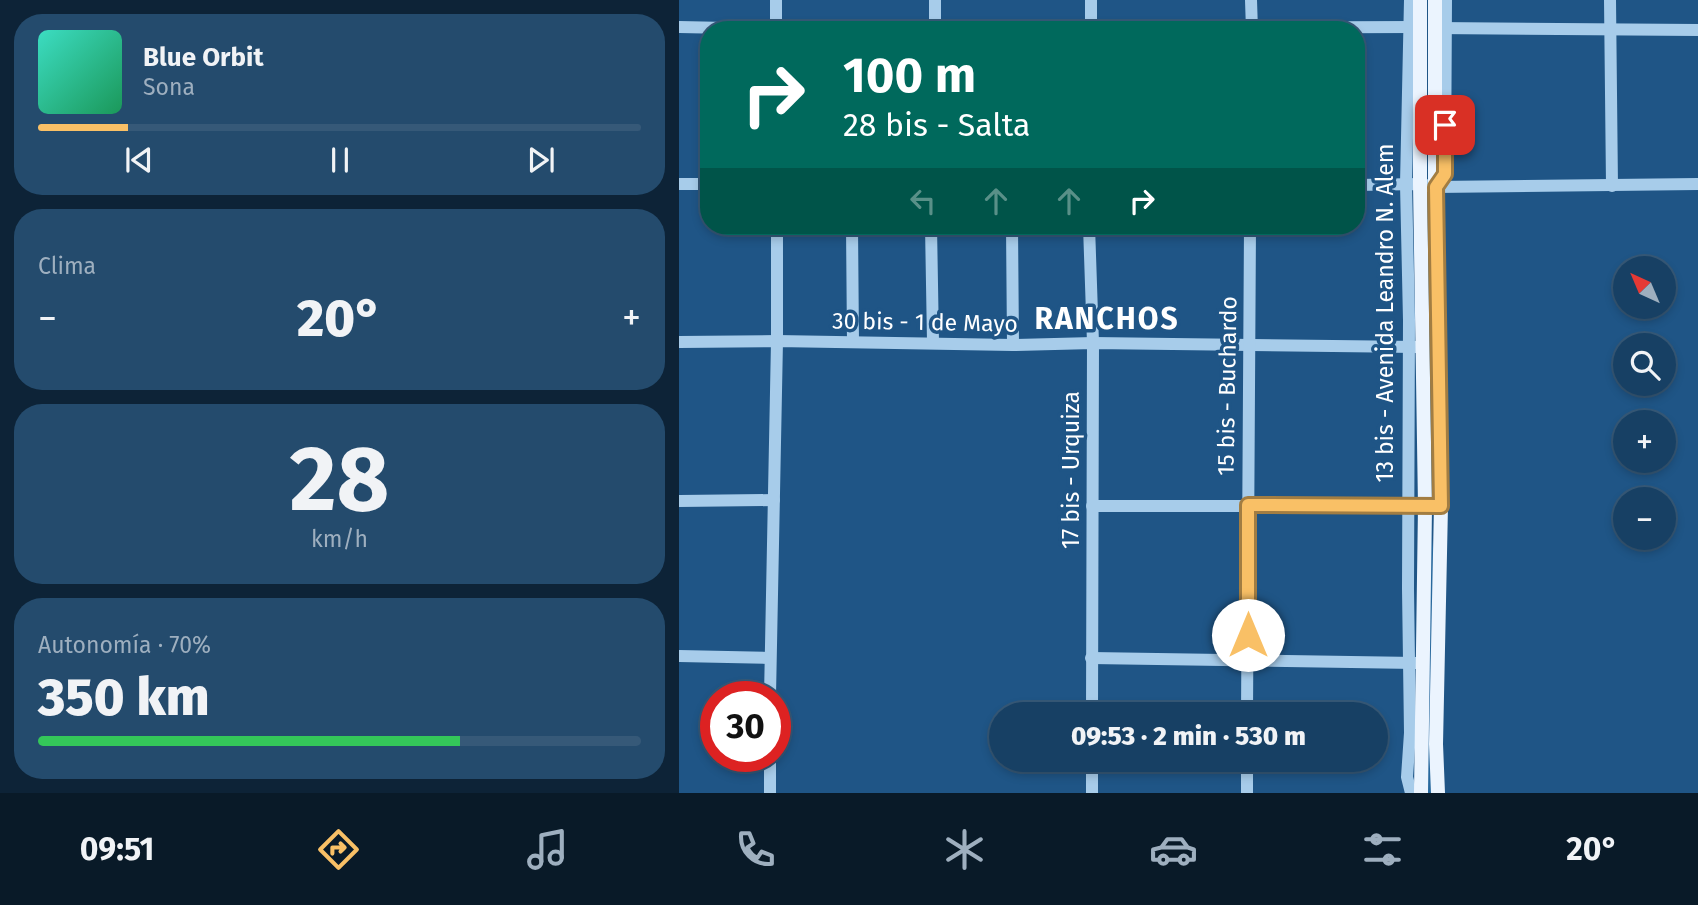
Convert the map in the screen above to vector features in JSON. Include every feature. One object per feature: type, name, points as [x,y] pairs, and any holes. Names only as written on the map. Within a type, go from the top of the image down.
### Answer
[{"type":"main road","name":"13 bis - Avenida Leandro N. Alem","points":[[1420,0],[1427,27],[1436,187],[1441,506],[1436,744],[1438,793]]},
{"type":"main road","name":"13 bis - Avenida Leandro N. Alem","points":[[1421,793],[1416,663],[1425,506],[1416,347],[1413,184],[1427,27],[1436,0]]},
{"type":"street","points":[[776,0],[776,21]]},
{"type":"street","points":[[935,0],[935,21]]},
{"type":"street","points":[[1091,0],[1091,21]]},
{"type":"street","points":[[1251,0],[1252,21]]},
{"type":"street","name":"13 bis - Avenida Leandro N. Alem","points":[[1410,0],[1427,27]]},
{"type":"street","points":[[1427,27],[1446,0]]},
{"type":"street","points":[[1610,0],[1612,186]]},
{"type":"street","points":[[679,27],[700,27]]},
{"type":"street","points":[[1365,28],[1698,30]]},
{"type":"street","points":[[679,184],[700,184]]},
{"type":"street","points":[[1365,185],[1413,184],[1436,187],[1698,184]]},
{"type":"street","points":[[770,681],[777,235]]},
{"type":"street","points":[[852,235],[853,342]]},
{"type":"street","points":[[931,235],[933,342]]},
{"type":"street","points":[[1012,235],[1013,345]]},
{"type":"street","name":"17 bis - Urquiza","points":[[1090,235],[1093,343],[1091,702]]},
{"type":"street","name":"15 bis - Buchardo","points":[[1247,702],[1250,235]]},
{"type":"street","name":"30 bis - 1 de Mayo","points":[[679,342],[1416,347]]},
{"type":"street","name":"13 bis - Avenida Leandro N. Alem","points":[[1411,793],[1407,777],[1416,663],[1409,506],[1416,347]]},
{"type":"street","points":[[679,501],[774,500]]},
{"type":"street","points":[[1092,506],[1441,506]]},
{"type":"street","points":[[679,656],[770,658]]},
{"type":"street","points":[[1091,658],[1416,663]]},
{"type":"street","points":[[770,772],[770,793]]},
{"type":"street","points":[[1092,772],[1092,793]]},
{"type":"street","points":[[1247,772],[1247,793]]},
{"type":"shaded area","points":[[1425,193],[1430,241],[1436,498],[1430,498]]},
{"type":"shaded area","points":[[1429,512],[1432,512],[1435,565],[1432,793],[1426,793]]},
{"type":"district","name":"RANCHOS","points":[[1107,319]]},
{"type":"route","points":[[1248,635],[1248,505],[1441,506],[1436,187],[1445,174],[1445,125]]}]
